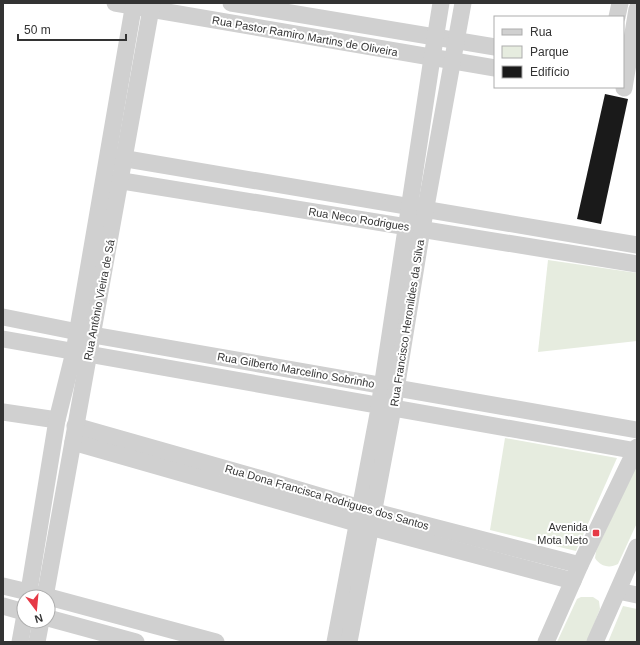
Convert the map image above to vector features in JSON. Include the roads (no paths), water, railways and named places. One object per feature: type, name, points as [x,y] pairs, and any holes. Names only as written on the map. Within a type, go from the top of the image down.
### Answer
[{"type":"street","name":"Rua Pastor Ramiro Martins de Oliveira","points":[[115,3],[152,6],[453,62],[494,68]]},
{"type":"street","name":"Rua Pastor Ramiro Martins de Oliveira","points":[[231,3],[494,46]]},
{"type":"street","name":"Rua Francisco Heronildes da Silva","points":[[335,642],[365,518],[386,407],[414,228],[409,206],[442,3]]},
{"type":"street","name":"Rua Francisco Heronildes da Silva","points":[[414,228],[426,209],[463,3]]},
{"type":"street","points":[[617,16],[620,3]]},
{"type":"street","name":"Rua Antônio Vieira de Sá","points":[[38,589],[74,434],[81,354],[112,179],[108,156],[134,5]]},
{"type":"street","name":"Rua Antônio Vieira de Sá","points":[[112,179],[125,158],[152,6]]},
{"type":"street","points":[[625,89],[637,9]]},
{"type":"street","name":"Rua Neco Rodrigues","points":[[108,156],[637,245]]},
{"type":"street","name":"Rua Neco Rodrigues","points":[[112,179],[637,264]]},
{"type":"street","points":[[243,200],[246,179]]},
{"type":"street","name":"Rua Gilberto Marcelino Sobrinho","points":[[3,318],[85,334],[637,430]]},
{"type":"street","name":"Rua Gilberto Marcelino Sobrinho","points":[[3,339],[386,407],[637,449]]},
{"type":"street","name":"Rua Antônio Vieira de Sá","points":[[37,589],[57,420],[81,354]]},
{"type":"street","points":[[3,412],[57,420]]},
{"type":"street","name":"Rua Dona Francisca Rodrigues dos Santos","points":[[74,434],[262,479],[365,518],[573,581]]},
{"type":"street","name":"Rua Dona Francisca Rodrigues dos Santos","points":[[74,434],[259,496],[580,565]]},
{"type":"street","points":[[546,642],[580,565],[637,449]]},
{"type":"street","points":[[259,496],[262,479]]},
{"type":"street","name":"Rua Francisco Heronildes da Silva","points":[[349,642],[365,518]]},
{"type":"street","points":[[595,642],[637,547]]},
{"type":"street","points":[[3,586],[16,590]]},
{"type":"street","points":[[618,591],[637,595]]},
{"type":"street","points":[[56,601],[216,642]]},
{"type":"street","points":[[3,606],[16,610]]},
{"type":"street","points":[[56,620],[136,642]]},
{"type":"street","points":[[20,642],[22,629]]},
{"type":"street","points":[[37,642],[39,629]]},
{"type":"place","name":"Avenida Mota Neto","points":[[596,533]]}]
